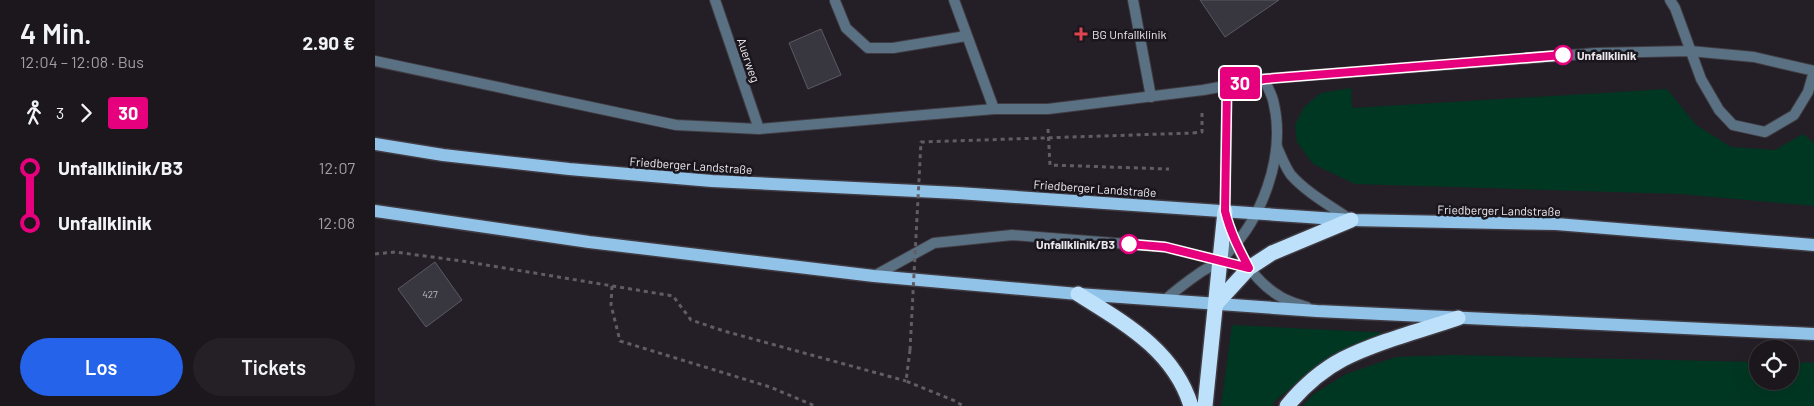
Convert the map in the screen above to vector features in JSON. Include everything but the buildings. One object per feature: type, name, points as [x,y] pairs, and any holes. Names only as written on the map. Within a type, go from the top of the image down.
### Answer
[{"type":"highway","points":[[1205,406],[1225,211]]},
{"type":"highway","points":[[1216,304],[1249,268],[1272,253],[1351,220]]},
{"type":"highway","points":[[1077,294],[1126,324],[1148,341],[1175,370],[1187,393],[1191,406]]},
{"type":"highway","points":[[1287,406],[1314,379],[1341,360],[1375,345],[1458,318]]},
{"type":"main road","name":"Friedberger Landstraße","points":[[375,144],[482,160],[712,181],[958,193],[1351,220],[1556,224],[1814,245]]},
{"type":"main road","points":[[375,211],[589,242],[874,276],[1077,294],[1317,311],[1567,321],[1814,334]]},
{"type":"street","name":"Auerweg","points":[[715,0],[759,129]]},
{"type":"street","points":[[954,0],[994,110]]},
{"type":"street","points":[[1133,0],[1151,96]]},
{"type":"street","points":[[375,61],[675,125],[759,129],[994,110],[1048,109],[1203,90],[1265,79],[1596,53],[1690,51],[1754,57],[1814,71],[1808,92],[1794,116],[1765,132],[1733,125],[1719,110],[1701,79],[1690,51],[1675,8],[1670,0]]},
{"type":"street","points":[[835,1],[846,28],[868,48],[893,48],[966,36]]},
{"type":"street","points":[[1165,300],[1220,260],[1257,214],[1271,176],[1277,147],[1273,100],[1265,79]]},
{"type":"street","points":[[1227,86],[1225,211],[1228,225],[1249,268],[1269,289],[1283,298],[1317,311]]},
{"type":"street","points":[[1277,147],[1284,164],[1300,184],[1351,220]]},
{"type":"street","points":[[874,276],[934,243],[1012,235],[1165,247],[1249,268]]},
{"type":"path","points":[[906,381],[910,350],[921,142],[1202,132],[1203,90]]},
{"type":"path","points":[[1048,109],[1050,165],[1169,169]]},
{"type":"path","points":[[375,254],[395,252],[462,261],[673,296],[691,320],[724,331],[906,381],[963,406]]},
{"type":"path","points":[[612,286],[611,306],[620,341],[770,387],[815,406]]},
{"type":"green space","points":[[1351,88],[1352,108],[1667,89],[1696,125],[1731,147],[1775,150],[1803,134],[1814,143],[1814,206],[1680,194],[1355,184],[1313,164],[1297,142],[1295,125],[1304,107],[1321,93]]},
{"type":"green space","points":[[1232,325],[1390,333],[1324,360],[1275,401],[1272,406],[1221,406]]},
{"type":"green space","points":[[1453,355],[1749,362],[1749,390],[1799,390],[1799,362],[1814,363],[1814,406],[1303,406],[1312,395],[1346,374],[1396,357]]},
{"type":"bus line","name":"30","points":[[1129,244],[1165,247],[1249,268],[1235,242],[1225,211],[1227,86],[1265,79],[1563,55]]},
{"type":"place","name":"BG Unfallklinik","points":[[1081,34]]},
{"type":"place","name":"Unfallklinik","points":[[1563,55]]},
{"type":"place","name":"Unfallklinik/B3","points":[[1129,244]]}]
